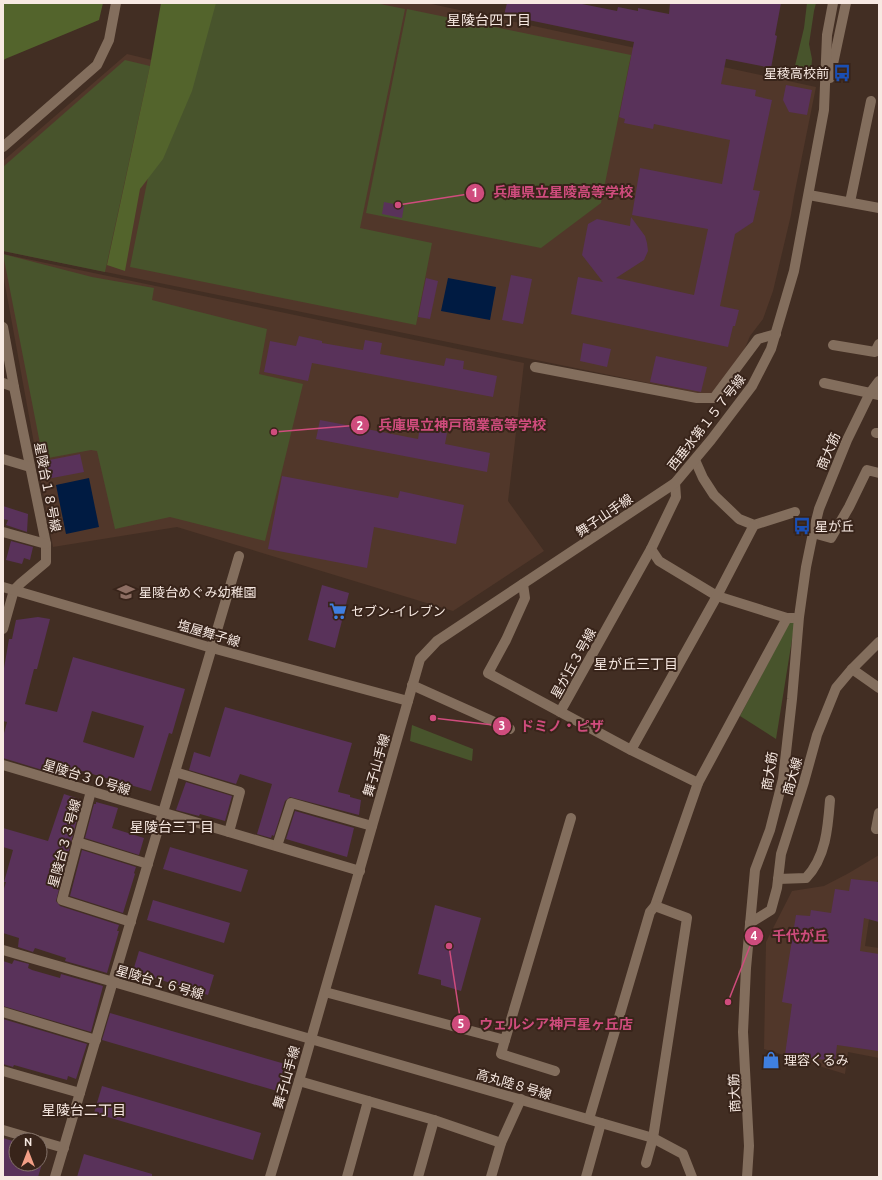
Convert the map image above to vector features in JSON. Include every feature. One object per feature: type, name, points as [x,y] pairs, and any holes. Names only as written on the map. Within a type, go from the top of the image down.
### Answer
[{"type":"street","points":[[3,146],[97,65],[109,40],[116,3]]},
{"type":"street","name":"西垂水第１５７号線","points":[[651,549],[676,497],[675,483],[711,440],[752,386],[771,349],[776,334],[794,271],[824,110],[827,35],[833,3]]},
{"type":"street","points":[[824,110],[846,3]]},
{"type":"street","points":[[850,202],[871,101]]},
{"type":"street","points":[[809,195],[879,208]]},
{"type":"street","name":"星陵台１８号線","points":[[3,327],[46,544],[46,562],[14,590]]},
{"type":"street","points":[[535,367],[697,398],[714,398],[758,339],[776,334]]},
{"type":"street","points":[[833,345],[875,352],[879,344]]},
{"type":"street","name":"商大筋","points":[[747,1177],[749,1146],[743,1032],[746,968],[755,870],[770,830],[783,779],[799,617],[812,533],[819,508],[844,447],[874,394],[879,381]]},
{"type":"street","points":[[3,383],[14,387]]},
{"type":"street","points":[[824,384],[874,394]]},
{"type":"street","points":[[3,459],[30,466]]},
{"type":"street","points":[[695,460],[703,478],[714,495],[739,519],[754,525],[794,512]]},
{"type":"street","points":[[812,533],[831,538],[849,507],[867,470],[879,473]]},
{"type":"street","name":"舞子山手線","points":[[270,1177],[300,1080],[420,659],[437,641],[675,483]]},
{"type":"street","points":[[631,750],[717,596],[754,525]]},
{"type":"street","points":[[3,532],[46,544]]},
{"type":"street","points":[[651,549],[659,561],[717,596],[787,618],[799,617]]},
{"type":"street","name":"星が丘３号線","points":[[651,549],[560,712],[631,750],[698,783]]},
{"type":"street","points":[[55,1177],[239,556]]},
{"type":"street","points":[[523,584],[525,598],[506,640],[488,673],[560,712]]},
{"type":"street","name":"塩屋舞子線","points":[[3,587],[212,648],[408,701]]},
{"type":"street","points":[[3,629],[14,590]]},
{"type":"street","points":[[589,1119],[650,912],[655,906],[698,783],[787,618]]},
{"type":"street","name":"商大線","points":[[750,923],[771,910],[778,879],[781,854],[817,735],[836,688],[852,669],[879,642]]},
{"type":"street","points":[[852,669],[879,688]]},
{"type":"street","points":[[412,685],[510,729]]},
{"type":"street","name":"星陵台３０号線","points":[[3,765],[360,871]]},
{"type":"street","points":[[174,772],[240,792],[229,832]]},
{"type":"street","name":"星陵台３３号線","points":[[91,791],[62,900],[131,922]]},
{"type":"street","points":[[778,879],[806,878],[812,872],[821,854],[827,834],[830,800]]},
{"type":"street","points":[[277,846],[291,803],[372,826]]},
{"type":"street","points":[[876,829],[879,813]]},
{"type":"street","points":[[555,1071],[501,1054],[570,818]]},
{"type":"street","points":[[77,842],[148,864]]},
{"type":"street","points":[[646,1163],[653,1138],[687,918],[655,906]]},
{"type":"street","name":"星陵台１６号線","points":[[3,950],[311,1038]]},
{"type":"street","points":[[325,992],[505,1040]]},
{"type":"street","points":[[3,1012],[96,1040]]},
{"type":"street","name":"高丸陸８号線","points":[[311,1038],[653,1138],[683,1154],[692,1177]]},
{"type":"street","points":[[3,1071],[80,1094]]},
{"type":"street","points":[[300,1080],[434,1120],[501,1143]]},
{"type":"street","points":[[491,1177],[501,1143],[521,1099]]},
{"type":"street","points":[[347,1177],[368,1101]]},
{"type":"street","points":[[418,1177],[434,1120]]},
{"type":"street","points":[[586,1177],[601,1123]]},
{"type":"street","points":[[48,1143],[64,1148]]},
{"type":"shaded area","points":[[200,3],[427,3],[816,87],[791,215],[773,291],[763,319],[750,336],[743,353],[712,396],[3,251],[3,161],[127,54],[160,62]]},
{"type":"shaded area","points":[[3,254],[524,363],[508,501],[544,551],[453,611],[177,527],[53,547],[3,274]]},
{"type":"shaded area","points":[[879,855],[879,878],[874,886],[865,946],[879,948],[879,1058],[848,1052],[845,1074],[764,1049],[766,942],[792,891],[824,886]]},
{"type":"green space","points":[[3,3],[103,3],[99,20],[3,61]]},
{"type":"green space","points":[[161,3],[216,3],[192,91],[163,159],[140,189],[125,271],[107,265],[150,66]]},
{"type":"green space","points":[[213,3],[375,3],[405,9],[360,228],[432,243],[416,325],[130,267],[172,58]]},
{"type":"green space","points":[[807,3],[816,3],[809,44],[812,59],[811,74],[794,70],[804,28]]},
{"type":"green space","points":[[407,9],[631,55],[601,203],[541,248],[366,213]]},
{"type":"green space","points":[[125,60],[150,66],[105,272],[3,251],[3,167]]},
{"type":"green space","points":[[3,254],[92,277],[154,288],[152,300],[267,329],[259,374],[303,384],[265,541],[170,517],[115,529],[97,451],[91,450],[43,459]]},
{"type":"green space","points":[[790,621],[795,621],[776,739],[740,716]]},
{"type":"green space","points":[[412,725],[473,749],[472,761],[410,741]]},
{"type":"water","points":[[448,278],[496,287],[490,320],[441,311]]},
{"type":"water","points":[[89,478],[99,527],[66,534],[56,485]]},
{"type":"building","points":[[507,3],[577,3],[617,11],[618,7],[638,11],[638,8],[669,14],[670,3],[781,3],[771,68],[726,59],[721,84],[756,90],[755,96],[772,100],[753,190],[760,191],[753,222],[735,234],[720,306],[739,310],[728,347],[571,314],[578,277],[603,282],[582,255],[588,224],[597,219],[630,226],[631,217],[645,236],[648,251],[644,260],[616,278],[694,295],[708,229],[632,215],[640,168],[722,184],[730,140],[654,124],[653,129],[624,123],[625,119],[619,117],[634,42],[504,15]]},
{"type":"building","points":[[786,85],[812,90],[807,115],[789,112],[783,100]]},
{"type":"building","points":[[384,202],[404,206],[402,218],[382,214]]},
{"type":"building","points":[[511,275],[532,279],[523,324],[502,320]]},
{"type":"building","points":[[426,278],[438,281],[430,319],[418,317]]},
{"type":"building","points":[[299,336],[322,341],[322,343],[363,350],[365,340],[382,343],[380,354],[444,366],[446,358],[464,361],[463,369],[497,376],[493,397],[312,363],[308,381],[264,372],[270,341],[296,346]]},
{"type":"building","points":[[583,343],[611,349],[607,367],[580,361]]},
{"type":"building","points":[[656,356],[707,367],[701,392],[650,382]]},
{"type":"building","points":[[320,420],[418,439],[420,427],[447,433],[445,444],[490,453],[487,472],[316,439]]},
{"type":"building","points":[[80,454],[84,472],[47,479],[44,461]]},
{"type":"building","points":[[282,476],[398,498],[400,491],[464,505],[456,544],[374,527],[367,568],[268,549]]},
{"type":"building","points":[[3,506],[28,514],[27,532],[6,525],[8,520],[3,519]]},
{"type":"building","points":[[11,541],[33,547],[30,560],[24,558],[22,564],[6,560]]},
{"type":"building","points":[[322,585],[349,593],[335,648],[308,640]]},
{"type":"building","points":[[38,617],[50,619],[37,669],[34,669],[25,704],[57,712],[73,657],[185,689],[172,734],[169,733],[151,791],[75,769],[72,779],[3,758],[3,737],[7,722],[3,721],[3,674],[9,639],[12,639],[16,620]],"holes":[[[92,711],[144,726],[134,758],[83,742]]]},
{"type":"building","points":[[225,707],[352,743],[338,792],[361,800],[359,815],[290,797],[285,801],[274,836],[272,835],[271,838],[257,834],[272,784],[240,774],[236,784],[189,770],[194,752],[210,757]]},
{"type":"building","points":[[186,782],[232,796],[225,821],[200,814],[199,816],[176,810]]},
{"type":"building","points":[[64,794],[82,800],[56,901],[60,906],[119,925],[117,931],[119,931],[107,973],[65,961],[66,958],[35,948],[33,952],[18,947],[19,938],[3,933],[3,892],[6,882],[4,882],[13,850],[3,847],[3,828],[48,841]]},
{"type":"building","points":[[96,802],[118,808],[112,828],[144,838],[139,855],[85,838],[94,804],[96,804]]},
{"type":"building","points":[[295,811],[354,828],[347,857],[286,839]]},
{"type":"building","points":[[170,847],[248,870],[241,892],[163,869]]},
{"type":"building","points":[[82,850],[136,867],[123,913],[70,896]]},
{"type":"building","points":[[851,879],[879,882],[879,922],[864,918],[860,951],[879,954],[878,1051],[837,1045],[835,1061],[785,1055],[792,1004],[782,1002],[796,915],[810,916],[811,910],[831,913],[835,889],[849,891]]},
{"type":"building","points":[[153,900],[230,923],[224,943],[147,920]]},
{"type":"building","points":[[435,905],[481,918],[461,991],[441,985],[441,980],[418,974]]},
{"type":"building","points":[[139,951],[214,975],[208,995],[133,971]]},
{"type":"building","points":[[14,960],[29,964],[28,968],[32,970],[60,978],[61,974],[103,986],[91,1032],[3,1006],[3,961],[12,964]]},
{"type":"building","points":[[110,1013],[285,1064],[277,1091],[102,1040]]},
{"type":"building","points":[[3,1019],[87,1044],[76,1079],[68,1076],[67,1080],[14,1065],[13,1067],[3,1064]]},
{"type":"building","points":[[102,1086],[261,1133],[253,1160],[94,1113]]},
{"type":"building","points":[[3,1138],[8,1140],[8,1172],[40,1172],[38,1177],[3,1177]]},
{"type":"building","points":[[84,1154],[152,1174],[152,1177],[77,1177]]},
{"type":"place","name":"星稜高校前","points":[[842,73]]},
{"type":"place","name":"兵庫県立星陵高等学校","points":[[398,205]]},
{"type":"place","name":"兵庫県立神戸商業高等学校","points":[[274,432]]},
{"type":"place","name":"星が丘","points":[[802,526]]},
{"type":"place","name":"星陵台めぐみ幼稚園","points":[[126,592]]},
{"type":"place","name":"セブン-イレブン","points":[[338,611]]},
{"type":"place","name":"ドミノ・ピザ","points":[[433,718]]},
{"type":"place","name":"ウェルシア神戸星ヶ丘店","points":[[449,946]]},
{"type":"place","name":"千代が丘","points":[[728,1002]]},
{"type":"place","name":"理容くるみ","points":[[771,1060]]},
{"type":"district","name":"星陵台四丁目","points":[[489,20]]},
{"type":"district","name":"星が丘三丁目","points":[[636,664]]},
{"type":"district","name":"星陵台三丁目","points":[[172,827]]},
{"type":"district","name":"星陵台二丁目","points":[[84,1110]]}]
